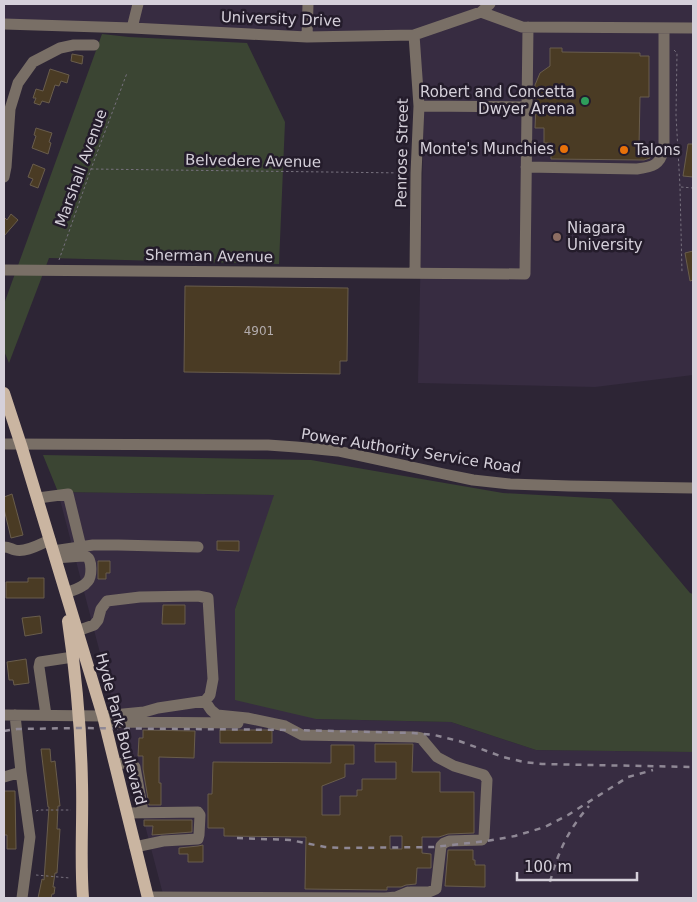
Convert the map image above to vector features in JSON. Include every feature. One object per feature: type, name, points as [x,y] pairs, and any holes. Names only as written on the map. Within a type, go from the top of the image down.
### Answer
[{"type":"main road","name":"Hyde Park Boulevard","points":[[4,393],[22,445],[104,720],[148,898]]},
{"type":"main road","name":"Hyde Park Boulevard","points":[[54,554],[73,657],[79,715],[82,785],[82,895]]},
{"type":"street","points":[[132,28],[138,4]]},
{"type":"street","points":[[307,37],[308,4]]},
{"type":"street","name":"University Drive","points":[[4,24],[307,37],[414,34],[480,12],[490,4]]},
{"type":"street","points":[[480,12],[522,27],[693,28]]},
{"type":"street","points":[[528,27],[526,167],[637,169],[649,167],[656,163],[662,158],[664,149],[664,28]]},
{"type":"street","name":"Penrose Street","points":[[414,34],[419,106],[415,273]]},
{"type":"street","points":[[4,177],[10,109],[18,83],[33,62],[54,51],[74,45],[94,45]]},
{"type":"street","points":[[419,106],[527,108]]},
{"type":"street","name":"Sherman Avenue","points":[[4,270],[525,274],[526,167]]},
{"type":"street","name":"Power Authority Service Road","points":[[4,444],[296,446],[344,452],[473,480],[510,484],[693,488]]},
{"type":"street","points":[[38,498],[68,494],[81,547]]},
{"type":"street","points":[[54,554],[93,545],[198,547]]},
{"type":"street","points":[[4,547],[17,551],[28,549],[54,554],[86,556],[89,559],[90,565],[88,580],[80,588],[66,592]]},
{"type":"street","points":[[77,631],[94,625],[107,601],[150,597],[198,596],[208,598],[213,679],[210,695],[205,701],[158,708],[104,720]]},
{"type":"street","points":[[46,715],[40,662],[73,657]]},
{"type":"street","points":[[148,898],[385,898],[396,897],[409,892],[429,892],[436,889],[441,846],[444,843],[449,841],[482,840],[484,837],[487,780],[484,775],[454,766],[437,757],[421,738],[302,735],[285,726],[247,718],[217,715],[205,701]]},
{"type":"street","points":[[22,898],[30,837],[21,772],[10,715],[79,715],[116,722],[252,724],[260,721]]},
{"type":"street","points":[[115,764],[128,762],[135,767],[143,812]]},
{"type":"street","points":[[4,777],[21,772]]},
{"type":"street","points":[[127,812],[198,812],[200,814],[198,839],[163,841],[135,847]]},
{"type":"path","points":[[664,41],[677,53],[676,115],[682,273]]},
{"type":"path","name":"Marshall Avenue","points":[[56,270],[127,73]]},
{"type":"path","name":"Belvedere Avenue","points":[[91,169],[416,173]]},
{"type":"path","points":[[680,187],[693,188]]},
{"type":"path","points":[[27,815],[39,810],[72,810]]},
{"type":"path","points":[[26,874],[70,878]]},
{"type":"shaded area","name":"Niagara University","points":[[4,4],[693,4],[693,375],[595,387],[418,383],[424,100],[416,30],[322,33],[4,20]]},
{"type":"shaded area","points":[[58,492],[275,495],[235,609],[316,719],[451,722],[536,750],[693,752],[693,898],[164,898]]},
{"type":"green space","points":[[102,34],[247,43],[285,122],[279,264],[49,258],[9,363],[4,351],[4,304]]},
{"type":"green space","points":[[43,455],[311,460],[503,493],[611,499],[690,593],[693,594],[693,752],[536,750],[451,722],[316,719],[235,700],[235,609],[274,495],[58,492]]},
{"type":"building","name":"Robert and Concetta Dwyer Arena","points":[[550,48],[562,48],[562,52],[640,53],[640,56],[649,56],[649,97],[640,97],[639,146],[650,146],[650,158],[644,160],[551,159],[551,143],[544,143],[544,128],[535,128],[535,85],[540,73],[550,66]]},
{"type":"building","points":[[72,54],[83,56],[82,64],[71,61]]},
{"type":"building","points":[[50,69],[69,75],[67,83],[61,81],[59,86],[55,85],[49,103],[42,101],[40,105],[34,103],[36,98],[33,98],[36,89],[43,91]]},
{"type":"building","points":[[36,128],[52,133],[48,154],[32,148],[36,136],[34,135]]},
{"type":"building","points":[[688,144],[693,144],[693,177],[683,176]]},
{"type":"building","points":[[33,164],[45,169],[38,188],[30,185],[33,179],[28,177]]},
{"type":"building","points":[[11,214],[18,220],[4,236],[4,217],[7,220]]},
{"type":"building","points":[[693,251],[693,280],[690,281],[685,253]]},
{"type":"building","points":[[185,286],[348,288],[347,361],[340,361],[340,374],[184,372]]},
{"type":"building","points":[[12,494],[23,535],[11,538],[4,509],[4,497]]},
{"type":"building","points":[[217,541],[239,541],[239,551],[217,550]]},
{"type":"building","points":[[98,561],[110,561],[110,573],[106,573],[106,579],[98,579]]},
{"type":"building","points":[[28,578],[44,578],[44,598],[6,598],[6,582],[28,582]]},
{"type":"building","points":[[163,605],[185,605],[185,624],[162,624]]},
{"type":"building","points":[[40,616],[42,633],[25,636],[22,618]]},
{"type":"building","points":[[26,659],[29,683],[14,685],[13,680],[9,680],[7,662]]},
{"type":"building","points":[[143,730],[195,731],[194,758],[159,757],[161,805],[149,805],[143,769],[143,756],[138,756],[139,738],[143,738]]},
{"type":"building","points":[[220,730],[272,731],[272,743],[220,743]]},
{"type":"building","points":[[375,744],[413,744],[412,772],[440,772],[440,792],[474,792],[474,833],[422,837],[422,853],[431,854],[431,868],[417,868],[416,884],[387,887],[387,890],[305,889],[306,837],[224,836],[224,828],[208,828],[208,794],[212,794],[213,762],[331,763],[331,745],[354,745],[354,764],[345,764],[345,777],[322,786],[322,815],[340,815],[340,796],[357,796],[357,790],[362,790],[362,779],[396,779],[396,762],[375,762]],"holes":[[[390,836],[402,836],[402,849],[390,849]]]},
{"type":"building","points":[[41,749],[50,749],[51,762],[55,761],[60,806],[58,806],[57,829],[60,829],[57,873],[55,873],[53,887],[55,887],[54,894],[52,894],[51,898],[38,898],[42,879],[44,880],[49,807]]},
{"type":"building","points":[[4,791],[15,791],[16,849],[7,849],[7,835],[4,835]]},
{"type":"building","points":[[144,820],[192,820],[192,832],[152,835],[153,826],[144,826]]},
{"type":"building","points":[[203,845],[203,862],[188,862],[188,854],[179,854],[179,848]]},
{"type":"building","points":[[448,850],[473,850],[475,865],[485,865],[485,887],[445,886]]},
{"type":"railway","points":[[4,731],[80,728],[413,733],[434,735],[459,741],[503,757],[524,762],[693,767]]},
{"type":"railway","points":[[237,838],[290,840],[325,847],[342,848],[434,847],[487,841],[515,836],[545,827],[568,815],[628,777],[653,770]]},
{"type":"railway","points":[[550,882],[565,842],[575,824],[589,806]]},
{"type":"place","name":"Robert and Concetta Dwyer Arena","points":[[585,101]]},
{"type":"place","name":"Monte's Munchies","points":[[564,149]]},
{"type":"place","name":"Talons","points":[[624,150]]},
{"type":"place","name":"Niagara University","points":[[557,237]]}]
